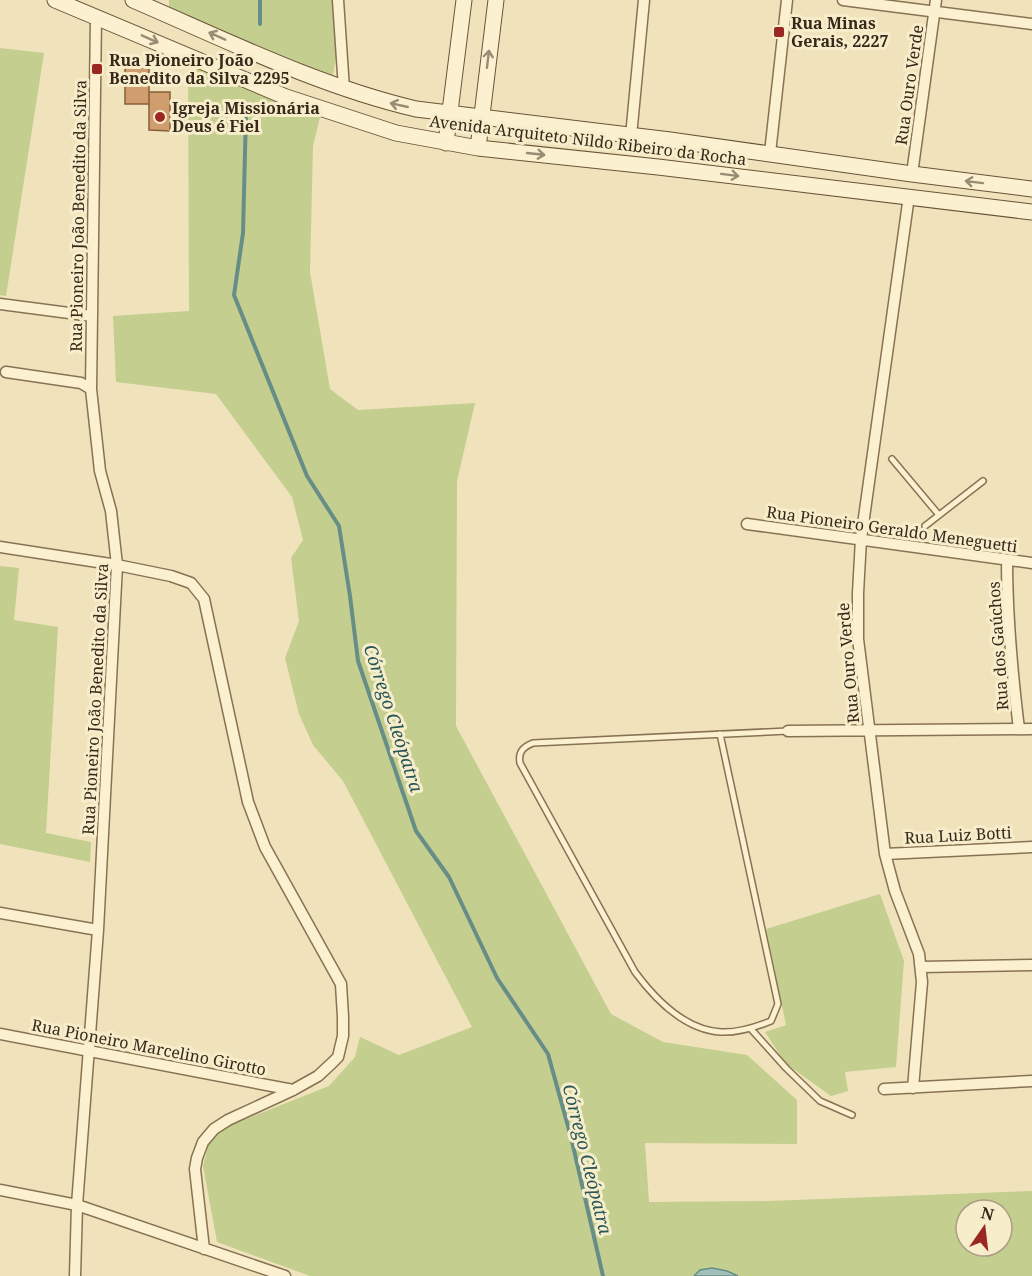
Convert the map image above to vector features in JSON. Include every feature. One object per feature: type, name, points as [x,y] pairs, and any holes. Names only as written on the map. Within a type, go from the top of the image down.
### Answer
[{"type":"main road","name":"Avenida Arquiteto Nildo Ribeiro da Rocha","points":[[55,0],[286,97],[396,133],[478,148],[1032,212]]},
{"type":"main road","points":[[96,16],[99,0]]},
{"type":"main road","name":"Avenida Arquiteto Nildo Ribeiro da Rocha","points":[[133,0],[290,68],[344,89],[396,105],[1032,189]]},
{"type":"main road","points":[[446,143],[464,0]]},
{"type":"main road","points":[[478,148],[496,0]]},
{"type":"street","points":[[338,0],[344,89]]},
{"type":"street","points":[[631,136],[644,0]]},
{"type":"street","points":[[770,153],[787,0]]},
{"type":"street","points":[[843,0],[1032,24]]},
{"type":"street","name":"Rua Ouro Verde","points":[[912,174],[936,0]]},
{"type":"street","name":"Rua Pioneiro João Benedito da Silva","points":[[75,1276],[77,1205],[98,930],[117,565],[111,511],[99,471],[91,389],[96,16]]},
{"type":"street","name":"Rua Ouro Verde","points":[[909,196],[861,539],[858,639],[885,854],[890,876],[921,967],[922,982],[914,1088]]},
{"type":"street","points":[[0,304],[92,316]]},
{"type":"street","points":[[6,372],[81,383],[91,389]]},
{"type":"street","name":"Rua Pioneiro Geraldo Meneguetti","points":[[747,524],[1032,563]]},
{"type":"street","points":[[0,547],[117,565],[171,576],[191,583],[204,599],[248,802],[265,847],[341,984],[343,1036],[338,1057],[318,1076],[228,1120],[214,1129],[203,1142],[195,1170],[204,1249]]},
{"type":"street","name":"Rua dos Gaúchos","points":[[1007,560],[1007,614],[1019,729]]},
{"type":"street","points":[[788,731],[1032,729]]},
{"type":"street","name":"Rua Luiz Botti","points":[[885,854],[1032,847]]},
{"type":"street","points":[[0,913],[98,930]]},
{"type":"street","points":[[921,967],[1032,965]]},
{"type":"street","name":"Rua Pioneiro Marcelino Girotto","points":[[0,1035],[293,1090]]},
{"type":"street","points":[[884,1089],[1032,1081]]},
{"type":"street","points":[[0,1190],[77,1205],[285,1276]]},
{"type":"lane","points":[[892,459],[939,515]]},
{"type":"lane","points":[[926,526],[983,481]]},
{"type":"lane","points":[[720,734],[778,1004],[771,1021],[751,1029],[722,1032],[704,1029],[687,1021],[649,991],[630,962],[519,758],[526,746],[533,743],[720,734],[788,731]]},
{"type":"lane","points":[[751,1029],[814,1096],[852,1115]]},
{"type":"green space","points":[[169,0],[335,0],[339,39],[333,75],[286,58],[169,8]]},
{"type":"green space","points":[[0,48],[44,53],[6,296],[0,295]]},
{"type":"green space","points":[[188,62],[321,113],[313,146],[310,272],[330,389],[358,410],[475,403],[457,481],[456,726],[611,1014],[663,1042],[747,1055],[797,1100],[797,1144],[645,1143],[649,1202],[768,1201],[1032,1191],[1032,1276],[310,1276],[217,1242],[203,1166],[209,1142],[228,1126],[329,1086],[355,1057],[360,1037],[399,1055],[472,1027],[343,781],[313,745],[299,714],[285,658],[299,621],[291,558],[303,540],[292,497],[216,394],[116,382],[113,316],[189,311]]},
{"type":"green space","points":[[0,566],[19,568],[14,620],[58,627],[46,833],[91,842],[90,862],[0,844]]},
{"type":"green space","points":[[880,894],[904,961],[896,1067],[845,1072],[848,1091],[831,1096],[785,1063],[765,1032],[786,1025],[766,929]]},
{"type":"water","points":[[712,1268],[738,1276],[694,1276],[700,1270]]},
{"type":"building","points":[[125,68],[149,68],[149,104],[125,104]]},
{"type":"building","name":"Igreja Missionária Deus é Fiel","points":[[149,92],[170,92],[170,131],[149,130]]},
{"type":"waterway","name":"Córrego Cleópatra","points":[[260,0],[260,24]]},
{"type":"waterway","name":"Córrego Cleópatra","points":[[246,112],[243,233],[234,295],[307,476],[339,526],[358,661],[416,831],[449,877],[497,978],[548,1054],[571,1137],[603,1276]]},
{"type":"place","name":"Rua Minas Gerais, 2227","points":[[779,32]]},
{"type":"place","name":"Rua Pioneiro João Benedito da Silva 2295","points":[[97,69]]},
{"type":"place","name":"Igreja Missionária Deus é Fiel","points":[[160,117]]}]
